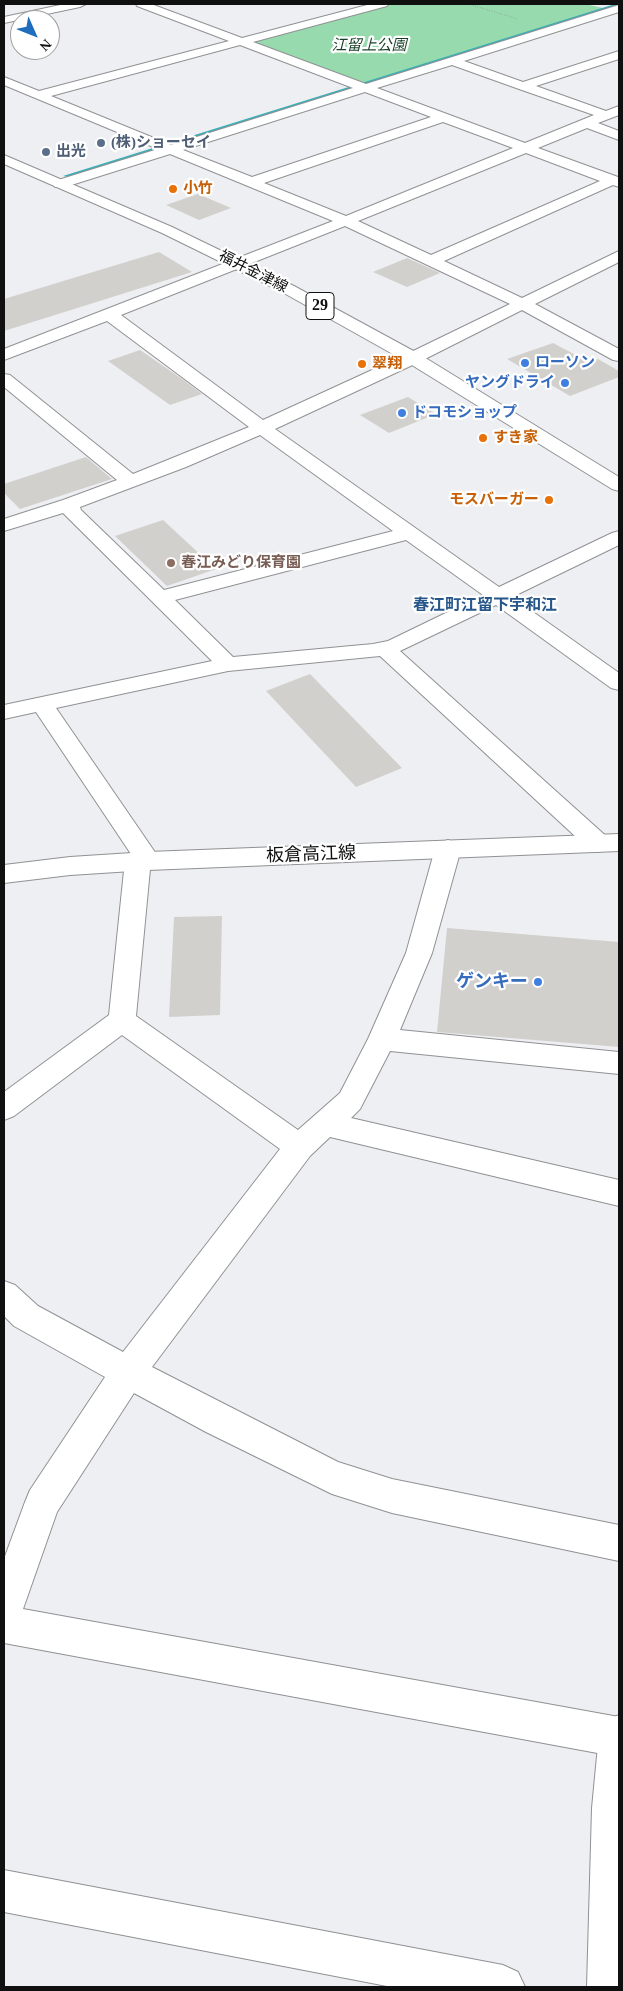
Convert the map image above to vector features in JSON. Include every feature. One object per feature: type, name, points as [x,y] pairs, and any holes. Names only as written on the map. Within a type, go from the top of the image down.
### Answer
[{"type":"street","points":[[4,20],[80,4]]},
{"type":"street","points":[[141,4],[616,182]]},
{"type":"street","points":[[39,95],[383,4]]},
{"type":"street","points":[[594,6],[617,10]]},
{"type":"street","points":[[60,184],[450,60],[617,10]]},
{"type":"street","points":[[523,86],[619,54]]},
{"type":"street","points":[[450,60],[605,116]]},
{"type":"street","points":[[4,81],[346,221],[523,304],[616,351]]},
{"type":"street","points":[[4,355],[239,264],[619,110]]},
{"type":"street","points":[[252,182],[444,117]]},
{"type":"street","points":[[586,123],[619,136]]},
{"type":"street","name":"福井金津線","points":[[4,160],[167,230],[239,264],[413,358],[619,485]]},
{"type":"street","points":[[431,261],[616,182]]},
{"type":"street","points":[[4,524],[70,504],[262,428],[413,358],[619,256]]},
{"type":"street","points":[[108,314],[262,428],[619,683]]},
{"type":"street","points":[[4,379],[131,481]]},
{"type":"street","points":[[70,504],[72,512],[228,664]]},
{"type":"street","points":[[160,598],[409,532]]},
{"type":"street","points":[[4,712],[228,664],[373,651],[396,646],[619,537]]},
{"type":"street","points":[[385,648],[609,842]]},
{"type":"street","points":[[4,1108],[122,1020],[143,861],[42,704]]},
{"type":"street","name":"板倉高江線","points":[[4,874],[143,861],[609,842]]},
{"type":"street","points":[[4,1609],[43,1502],[128,1372],[299,1147],[350,1101],[382,1040],[419,953],[448,849]]},
{"type":"street","points":[[122,1020],[299,1147]]},
{"type":"street","points":[[382,1040],[619,1063]]},
{"type":"street","points":[[324,1124],[619,1193]]},
{"type":"street","points":[[4,1295],[26,1316],[218,1420],[332,1477],[392,1496],[619,1543]]},
{"type":"street","points":[[4,1624],[619,1736],[612,1808],[609,1987]]},
{"type":"street","points":[[4,1891],[503,1987]]},
{"type":"path","points":[[468,4],[550,29]]},
{"type":"green space","name":"江留上公園","points":[[383,4],[585,4],[612,10],[364,87],[243,41]]},
{"type":"building","points":[[198,194],[231,208],[199,220],[166,205]]},
{"type":"building","points":[[159,252],[192,272],[4,331],[4,299]]},
{"type":"building","points":[[407,258],[440,273],[407,287],[373,272]]},
{"type":"building","points":[[553,343],[589,362],[598,359],[619,371],[619,377],[570,396],[507,359]]},
{"type":"building","points":[[140,350],[202,394],[170,405],[108,361]]},
{"type":"building","points":[[408,397],[436,414],[389,433],[360,415]]},
{"type":"building","points":[[86,457],[112,479],[20,509],[4,493],[4,484]]},
{"type":"building","points":[[163,520],[216,569],[167,586],[115,536]]},
{"type":"building","points":[[310,674],[402,768],[356,787],[266,691]]},
{"type":"building","points":[[222,916],[220,1015],[169,1017],[174,917]]},
{"type":"building","points":[[447,928],[619,942],[619,1047],[437,1032]]},
{"type":"waterway","points":[[66,176],[618,4]]},
{"type":"place","name":"(株)ショーセイ","points":[[101,143]]},
{"type":"place","name":"出光","points":[[46,152]]},
{"type":"place","name":"小竹","points":[[173,189]]},
{"type":"place","name":"ローソン","points":[[525,363]]},
{"type":"place","name":"翠翔","points":[[362,364]]},
{"type":"place","name":"ヤングドライ","points":[[565,383]]},
{"type":"place","name":"ドコモショップ","points":[[402,413]]},
{"type":"place","name":"すき家","points":[[483,438]]},
{"type":"place","name":"モスバーガー","points":[[549,500]]},
{"type":"place","name":"春江みどり保育園","points":[[171,563]]},
{"type":"place","name":"ゲンキー","points":[[538,982]]},
{"type":"district","name":"春江町江留下宇和江","points":[[485,606]]}]
